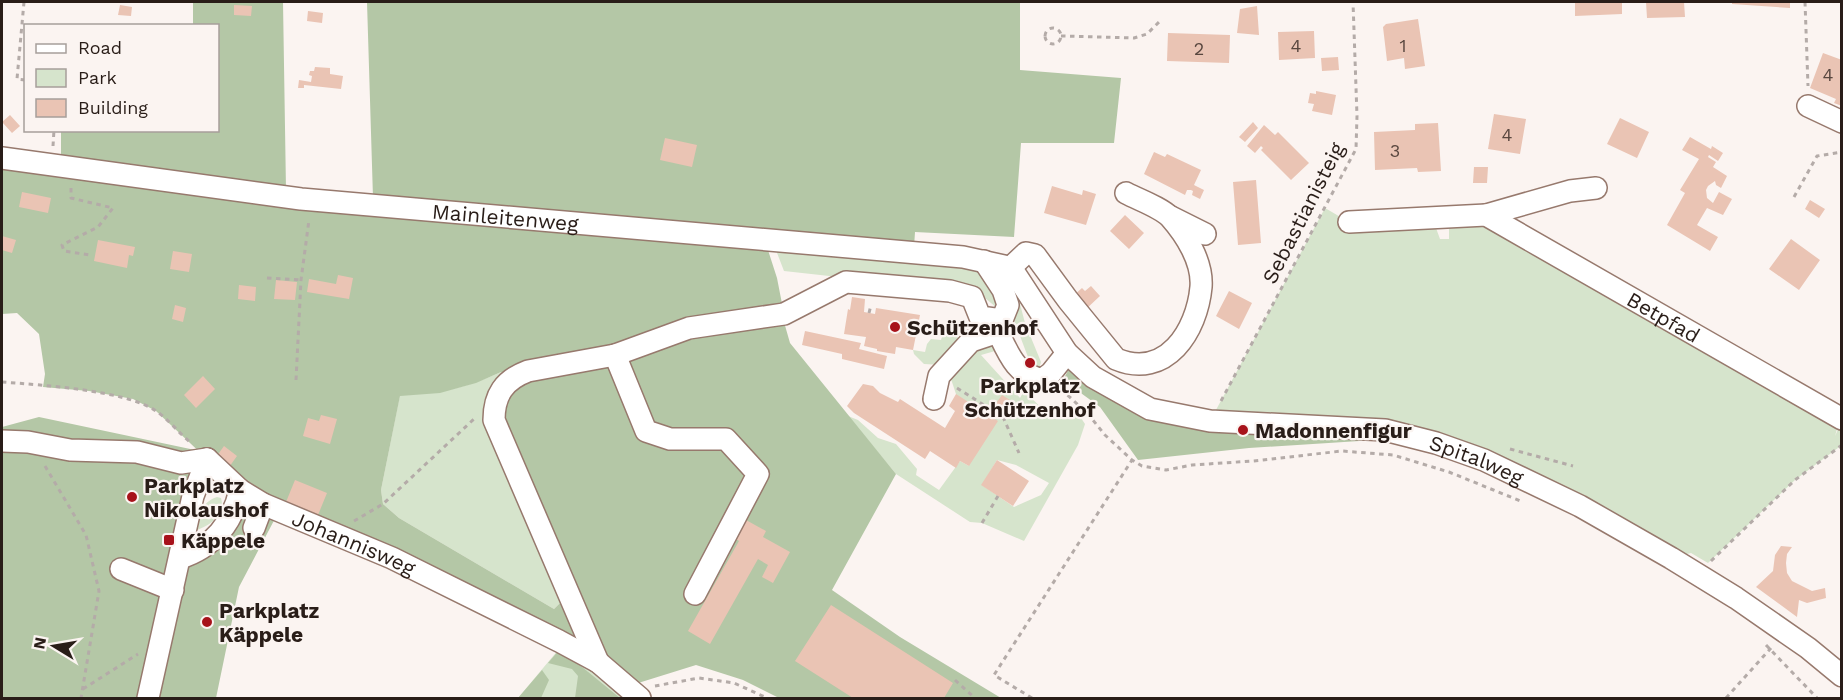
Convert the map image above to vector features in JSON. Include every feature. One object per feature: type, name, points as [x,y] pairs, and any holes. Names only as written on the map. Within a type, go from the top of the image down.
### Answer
[{"type":"street","points":[[1808,106],[1842,122]]},
{"type":"street","name":"Mainleitenweg","points":[[2,158],[301,199],[963,257],[1011,269]]},
{"type":"street","points":[[1349,222],[1486,215],[1570,191],[1596,188]]},
{"type":"street","points":[[1126,193],[1205,234]]},
{"type":"street","points":[[1011,269],[1026,254],[1035,255],[1068,300],[1116,358],[1126,363],[1141,365],[1157,362],[1182,342],[1194,317],[1201,285],[1196,255],[1168,215]]},
{"type":"street","name":"Betpfad","points":[[1486,215],[1841,419]]},
{"type":"street","points":[[984,261],[1003,290],[1008,305],[1000,326],[1011,358],[1019,369],[1031,378],[1043,379],[1051,373],[1067,353]]},
{"type":"street","name":"Spitalweg","points":[[1011,269],[1067,353],[1093,377],[1150,409],[1210,421],[1385,430],[1436,443],[1484,460],[1580,506],[1726,592],[1784,631],[1842,676]]},
{"type":"street","points":[[598,663],[494,420],[496,398],[507,382],[516,375],[528,371],[615,356],[689,328],[784,314],[846,282],[887,284],[963,294],[972,297],[980,316],[1000,326]]},
{"type":"street","points":[[934,399],[939,376],[971,341],[1000,326]]},
{"type":"street","points":[[615,356],[646,431],[670,439],[726,439],[758,474],[695,594]]},
{"type":"street","points":[[2,441],[28,442],[135,460],[181,463],[207,459],[193,496],[148,699]]},
{"type":"street","name":"Johannisweg","points":[[207,459],[240,490],[263,504],[392,558],[598,663],[637,696]]},
{"type":"street","points":[[180,558],[194,553],[216,537],[233,511],[240,490]]},
{"type":"street","points":[[254,528],[263,504]]},
{"type":"street","points":[[121,569],[173,590]]},
{"type":"path","points":[[24,2],[17,79],[24,80]]},
{"type":"path","name":"Sebastianisteig","points":[[1210,421],[1356,149],[1353,2]]},
{"type":"path","points":[[1805,2],[1808,106]]},
{"type":"path","points":[[1061,36],[1134,38],[1147,33],[1161,20]]},
{"type":"path","points":[[1053,28],[1059,30],[1061,36],[1055,44],[1049,43],[1045,37],[1048,30],[1053,28]]},
{"type":"path","points":[[52,155],[54,132]]},
{"type":"path","points":[[1794,197],[1817,156],[1842,152]]},
{"type":"path","points":[[80,188],[69,188],[71,198],[113,208],[98,227],[62,245],[64,251],[90,255]]},
{"type":"path","points":[[296,380],[301,280],[310,210]]},
{"type":"path","points":[[267,278],[301,280]]},
{"type":"path","points":[[1051,373],[1060,389],[1088,414],[1105,435],[1132,460],[1142,466],[1166,470],[1192,465],[1342,452],[1393,455],[1449,472],[1528,504]]},
{"type":"path","points":[[939,376],[1003,417],[1019,453]]},
{"type":"path","points":[[2,382],[133,399],[157,411],[207,459]]},
{"type":"path","points":[[352,523],[383,504],[496,398]]},
{"type":"path","points":[[1708,563],[1795,480],[1842,445]]},
{"type":"path","points":[[1484,460],[1498,450],[1506,448],[1573,466]]},
{"type":"path","points":[[1032,699],[994,675],[1132,460]]},
{"type":"path","points":[[43,463],[86,536],[99,591],[81,699]]},
{"type":"path","points":[[982,523],[998,496]]},
{"type":"path","points":[[1726,699],[1784,631]]},
{"type":"path","points":[[1762,642],[1817,699]]},
{"type":"path","points":[[82,690],[144,650]]},
{"type":"path","points":[[637,696],[661,684],[699,678],[734,683],[767,699]]},
{"type":"path","points":[[956,680],[975,699]]},
{"type":"green space","points":[[193,2],[283,2],[286,190],[61,157],[61,132],[219,132],[219,24],[193,24]]},
{"type":"green space","points":[[367,2],[1020,2],[1020,70],[1121,78],[1114,143],[1021,143],[1014,237],[915,232],[914,247],[373,198]]},
{"type":"green space","points":[[2,165],[767,247],[777,278],[784,314],[516,375],[501,372],[476,383],[440,393],[400,396],[381,490],[383,504],[399,518],[554,609],[560,603],[571,599],[598,662],[279,511],[239,587],[216,698],[148,698],[180,558],[237,501],[207,459],[156,411],[133,399],[89,391],[43,387],[45,374],[39,334],[17,313],[2,314]]},
{"type":"green space","points":[[1325,208],[1349,222],[1357,233],[1408,226],[1428,226],[1436,228],[1440,239],[1449,239],[1449,228],[1459,215],[1486,215],[1839,422],[1835,436],[1841,423],[1842,445],[1795,480],[1708,563],[1691,553],[1671,558],[1436,443],[1210,421]]},
{"type":"green space","points":[[774,245],[977,265],[996,290],[1003,313],[974,292],[784,271]]},
{"type":"green space","points":[[1014,281],[1025,323],[1041,362],[1039,369],[1031,365],[1012,315]]},
{"type":"green space","points":[[784,322],[790,343],[896,474],[832,590],[900,637],[1001,698],[779,698],[743,680],[696,665],[635,684],[607,655],[504,421],[503,409],[512,386],[689,337]]},
{"type":"green space","points":[[956,322],[966,323],[942,365],[924,364],[914,354],[913,350],[925,352],[931,339],[941,340],[945,327]]},
{"type":"green space","points":[[988,335],[995,351],[981,355],[1020,398],[1024,391],[1051,417],[1072,411],[1079,415],[1085,424],[1078,445],[1024,541],[982,523],[970,522],[896,474],[848,416],[858,420],[878,438],[896,444],[917,469],[916,475],[939,490],[960,461],[969,466],[956,394],[950,376]],"holes":[[[997,460],[1016,465],[1049,483],[1041,495],[1014,507],[982,485]]]},
{"type":"green space","points":[[1071,365],[1131,400],[1372,435],[1375,440],[1249,448],[1138,460],[1100,407],[1063,380]]},
{"type":"green space","points":[[501,372],[516,375],[571,599],[560,603],[554,609],[399,518],[383,504],[381,490],[400,395],[452,389]]},
{"type":"green space","points":[[39,417],[195,450],[167,562],[154,649],[141,698],[2,698],[2,427]]},
{"type":"green space","points":[[217,497],[221,498],[222,504],[219,515],[211,523],[195,531],[204,506]]},
{"type":"green space","points":[[279,511],[392,558],[559,641],[598,662],[640,698],[518,698],[559,649],[390,565],[276,517]]},
{"type":"green space","points":[[560,649],[620,698],[575,698],[578,676],[572,669],[548,663]]},
{"type":"green space","points":[[542,670],[549,680],[541,698],[518,698]]},
{"type":"building","points":[[1575,2],[1622,2],[1622,14],[1575,16]]},
{"type":"building","points":[[1646,2],[1684,2],[1685,17],[1647,18]]},
{"type":"building","points":[[1732,2],[1790,2],[1790,8],[1732,4]]},
{"type":"building","points":[[120,5],[132,7],[131,16],[118,15]]},
{"type":"building","points":[[234,5],[252,6],[251,16],[234,15]]},
{"type":"building","points":[[1257,6],[1259,35],[1237,33],[1240,9]]},
{"type":"building","points":[[308,11],[323,13],[322,23],[307,21]]},
{"type":"building","points":[[1418,19],[1425,66],[1405,69],[1404,58],[1387,61],[1383,27],[1386,24]]},
{"type":"building","points":[[1314,31],[1315,58],[1279,60],[1278,32]]},
{"type":"building","points":[[1168,33],[1230,35],[1229,63],[1167,61]]},
{"type":"building","points":[[1823,53],[1842,60],[1842,106],[1834,103],[1836,99],[1810,88]]},
{"type":"building","points":[[1338,57],[1339,70],[1322,71],[1321,58]]},
{"type":"building","points":[[315,67],[330,68],[330,74],[343,76],[341,89],[304,85],[304,88],[298,88],[299,80],[311,82],[310,71],[314,71]]},
{"type":"building","points":[[1316,91],[1336,95],[1332,115],[1312,111],[1314,104],[1308,103],[1310,93],[1316,94]]},
{"type":"building","points":[[1494,114],[1526,119],[1520,154],[1488,149]]},
{"type":"building","points":[[10,115],[20,126],[12,133],[2,122]]},
{"type":"building","points":[[1620,118],[1649,132],[1637,158],[1607,144]]},
{"type":"building","points":[[1253,122],[1258,128],[1245,142],[1239,137]]},
{"type":"building","points":[[1438,123],[1441,171],[1418,172],[1417,168],[1375,170],[1374,132],[1415,130],[1415,124]]},
{"type":"building","points":[[1264,125],[1275,135],[1278,132],[1309,163],[1291,180],[1261,150],[1263,148],[1261,146],[1255,153],[1247,146]]},
{"type":"building","points":[[1690,137],[1723,153],[1718,161],[1709,155],[1708,157],[1716,162],[1713,167],[1727,176],[1721,188],[1716,185],[1715,181],[1708,186],[1707,198],[1713,203],[1719,192],[1732,199],[1723,215],[1707,208],[1697,225],[1718,237],[1710,251],[1667,225],[1685,193],[1680,190],[1699,159],[1682,150]]},
{"type":"building","points":[[665,138],[697,145],[692,167],[660,160]]},
{"type":"building","points":[[1154,152],[1165,157],[1167,154],[1201,170],[1194,185],[1204,190],[1200,199],[1192,195],[1191,190],[1187,190],[1185,195],[1144,174]]},
{"type":"building","points":[[1474,167],[1488,167],[1487,183],[1473,183]]},
{"type":"building","points":[[1256,180],[1261,243],[1238,245],[1233,182]]},
{"type":"building","points":[[1052,186],[1082,195],[1083,190],[1096,194],[1086,225],[1044,213]]},
{"type":"building","points":[[22,192],[51,198],[48,213],[19,207]]},
{"type":"building","points":[[1810,200],[1825,209],[1819,218],[1805,209]]},
{"type":"building","points":[[1125,215],[1144,233],[1129,249],[1110,231]]},
{"type":"building","points":[[2,236],[16,240],[12,253],[2,250]]},
{"type":"building","points":[[1791,239],[1820,260],[1799,290],[1769,269]]},
{"type":"building","points":[[98,240],[135,247],[133,256],[129,255],[127,268],[94,261]]},
{"type":"building","points":[[173,251],[192,254],[189,272],[170,269]]},
{"type":"building","points":[[338,275],[353,278],[349,299],[307,292],[309,279],[336,284]]},
{"type":"building","points":[[276,280],[297,282],[295,300],[274,299]]},
{"type":"building","points":[[239,285],[256,287],[255,301],[238,299]]},
{"type":"building","points":[[1091,286],[1100,296],[1085,310],[1073,296],[1082,288],[1085,291]]},
{"type":"building","points":[[1229,291],[1252,303],[1239,329],[1216,316]]},
{"type":"building","points":[[852,297],[865,299],[864,312],[875,314],[876,308],[920,315],[913,350],[896,347],[895,354],[877,351],[877,349],[864,346],[866,337],[844,334]]},
{"type":"building","points":[[175,305],[186,308],[183,322],[172,319]]},
{"type":"building","points":[[805,331],[861,343],[859,349],[887,356],[884,369],[842,359],[842,354],[802,345]]},
{"type":"building","points":[[203,376],[215,389],[196,408],[184,395]]},
{"type":"building","points":[[863,384],[873,386],[880,393],[898,402],[900,399],[945,428],[955,411],[949,406],[956,394],[998,421],[969,466],[960,461],[956,468],[930,451],[925,459],[854,413],[847,406]]},
{"type":"building","points":[[1002,395],[1010,400],[1002,412],[994,406]]},
{"type":"building","points":[[321,415],[337,419],[330,444],[303,436],[308,418],[319,421]]},
{"type":"building","points":[[224,446],[237,456],[227,470],[214,460]]},
{"type":"building","points":[[997,460],[1029,481],[1013,506],[981,485]]},
{"type":"building","points":[[295,480],[327,493],[318,515],[286,502]]},
{"type":"building","points":[[746,520],[766,531],[763,537],[790,552],[773,583],[762,577],[768,565],[758,559],[710,644],[688,631],[739,541],[736,539]]},
{"type":"building","points":[[1781,546],[1792,547],[1787,554],[1786,563],[1787,573],[1792,581],[1812,591],[1825,588],[1826,598],[1807,603],[1799,600],[1797,617],[1756,587],[1773,571],[1775,555]]},
{"type":"building","points":[[831,605],[953,683],[944,698],[853,698],[795,661]]},
{"type":"place","name":"Schützenhof","points":[[895,327]]},
{"type":"place","name":"Parkplatz Schützenhof","points":[[1030,363]]},
{"type":"place","name":"Madonnenfigur","points":[[1243,430]]},
{"type":"place","name":"Parkplatz Nikolaushof","points":[[132,497]]},
{"type":"place","name":"Käppele","points":[[169,540]]},
{"type":"place","name":"Parkplatz Käppele","points":[[207,622]]}]
